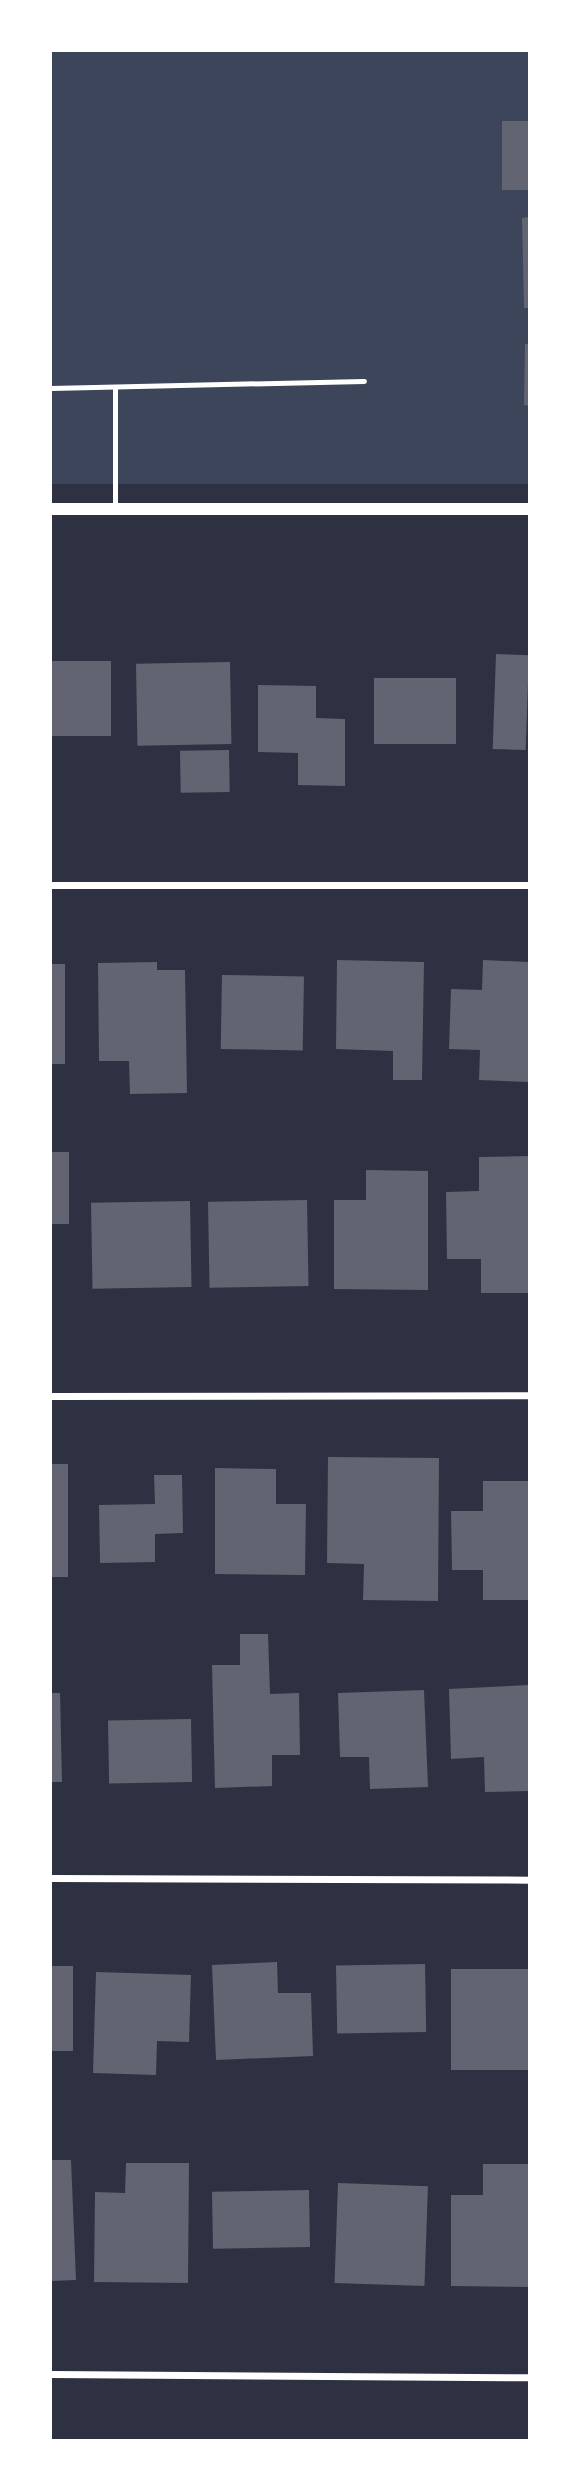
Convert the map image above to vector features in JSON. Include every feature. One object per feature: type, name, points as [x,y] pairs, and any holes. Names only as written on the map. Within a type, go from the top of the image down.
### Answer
[{"type":"street","points":[[51,509],[529,509]]},
{"type":"street","points":[[51,885],[529,885]]},
{"type":"street","points":[[51,1396],[529,1395]]},
{"type":"street","points":[[51,1878],[529,1880]]},
{"type":"street","points":[[51,2374],[529,2377]]},
{"type":"lane","points":[[51,388],[364,381]]},
{"type":"lane","points":[[115,388],[115,509]]},
{"type":"shaded area","points":[[51,51],[529,51],[529,484],[51,484]]},
{"type":"building","points":[[502,121],[529,121],[529,190],[502,190]]},
{"type":"building","points":[[529,217],[529,308],[524,308],[522,218]]},
{"type":"building","points":[[525,344],[529,344],[529,406],[524,405]]},
{"type":"building","points":[[496,654],[529,655],[526,750],[493,749]]},
{"type":"building","points":[[51,661],[111,661],[111,736],[51,736]]},
{"type":"building","points":[[230,662],[231,744],[137,746],[136,664]]},
{"type":"building","points":[[374,678],[456,678],[456,744],[374,744]]},
{"type":"building","points":[[258,685],[316,686],[316,718],[345,719],[345,786],[298,785],[298,753],[258,752]]},
{"type":"building","points":[[229,750],[230,792],[181,793],[180,751]]},
{"type":"building","points":[[337,960],[424,962],[422,1080],[393,1080],[393,1051],[336,1049]]},
{"type":"building","points":[[483,960],[529,962],[529,1082],[479,1080],[480,1050],[449,1049],[451,989],[482,990]]},
{"type":"building","points":[[157,962],[157,970],[185,970],[187,1093],[130,1094],[129,1061],[99,1061],[98,963]]},
{"type":"building","points":[[51,964],[65,964],[65,1064],[51,1064]]},
{"type":"building","points":[[222,975],[304,976],[303,1050],[221,1049]]},
{"type":"building","points":[[51,1152],[69,1152],[69,1224],[51,1224]]},
{"type":"building","points":[[529,1156],[529,1293],[481,1293],[481,1259],[447,1259],[446,1192],[479,1191],[479,1157]]},
{"type":"building","points":[[366,1170],[428,1171],[428,1290],[334,1289],[334,1200],[366,1200]]},
{"type":"building","points":[[307,1200],[309,1286],[210,1288],[208,1202]]},
{"type":"building","points":[[190,1201],[192,1287],[93,1289],[91,1203]]},
{"type":"building","points":[[328,1457],[439,1458],[438,1601],[363,1600],[364,1564],[327,1563]]},
{"type":"building","points":[[51,1464],[68,1464],[68,1577],[51,1577]]},
{"type":"building","points":[[215,1468],[276,1469],[276,1504],[306,1504],[305,1575],[215,1574]]},
{"type":"building","points":[[154,1475],[182,1475],[183,1533],[155,1534],[155,1562],[100,1563],[99,1505],[155,1504]]},
{"type":"building","points":[[483,1481],[529,1481],[529,1600],[483,1600],[483,1570],[452,1570],[451,1511],[483,1511]]},
{"type":"building","points":[[240,1634],[268,1634],[270,1694],[299,1693],[300,1755],[272,1755],[272,1786],[215,1788],[212,1665],[240,1665]]},
{"type":"building","points":[[529,1685],[529,1791],[485,1792],[484,1757],[451,1759],[449,1689]]},
{"type":"building","points":[[424,1690],[428,1787],[370,1789],[369,1757],[340,1757],[338,1693]]},
{"type":"building","points":[[51,1693],[60,1693],[62,1782],[51,1782]]},
{"type":"building","points":[[191,1719],[192,1782],[109,1783],[108,1720]]},
{"type":"building","points":[[277,1962],[278,1993],[311,1993],[313,2056],[216,2060],[212,1965]]},
{"type":"building","points":[[425,1964],[426,2032],[337,2034],[336,1966]]},
{"type":"building","points":[[51,1966],[73,1966],[73,2051],[51,2051]]},
{"type":"building","points":[[451,1969],[529,1969],[529,2070],[451,2070]]},
{"type":"building","points":[[96,1972],[191,1975],[189,2042],[157,2041],[156,2075],[93,2073]]},
{"type":"building","points":[[51,2160],[71,2160],[76,2280],[51,2281]]},
{"type":"building","points":[[126,2163],[189,2163],[188,2283],[94,2282],[95,2192],[125,2193]]},
{"type":"building","points":[[483,2164],[529,2164],[529,2287],[451,2286],[451,2195],[483,2195]]},
{"type":"building","points":[[338,2183],[428,2186],[424,2286],[335,2283]]},
{"type":"building","points":[[309,2190],[310,2247],[213,2249],[212,2192]]}]
